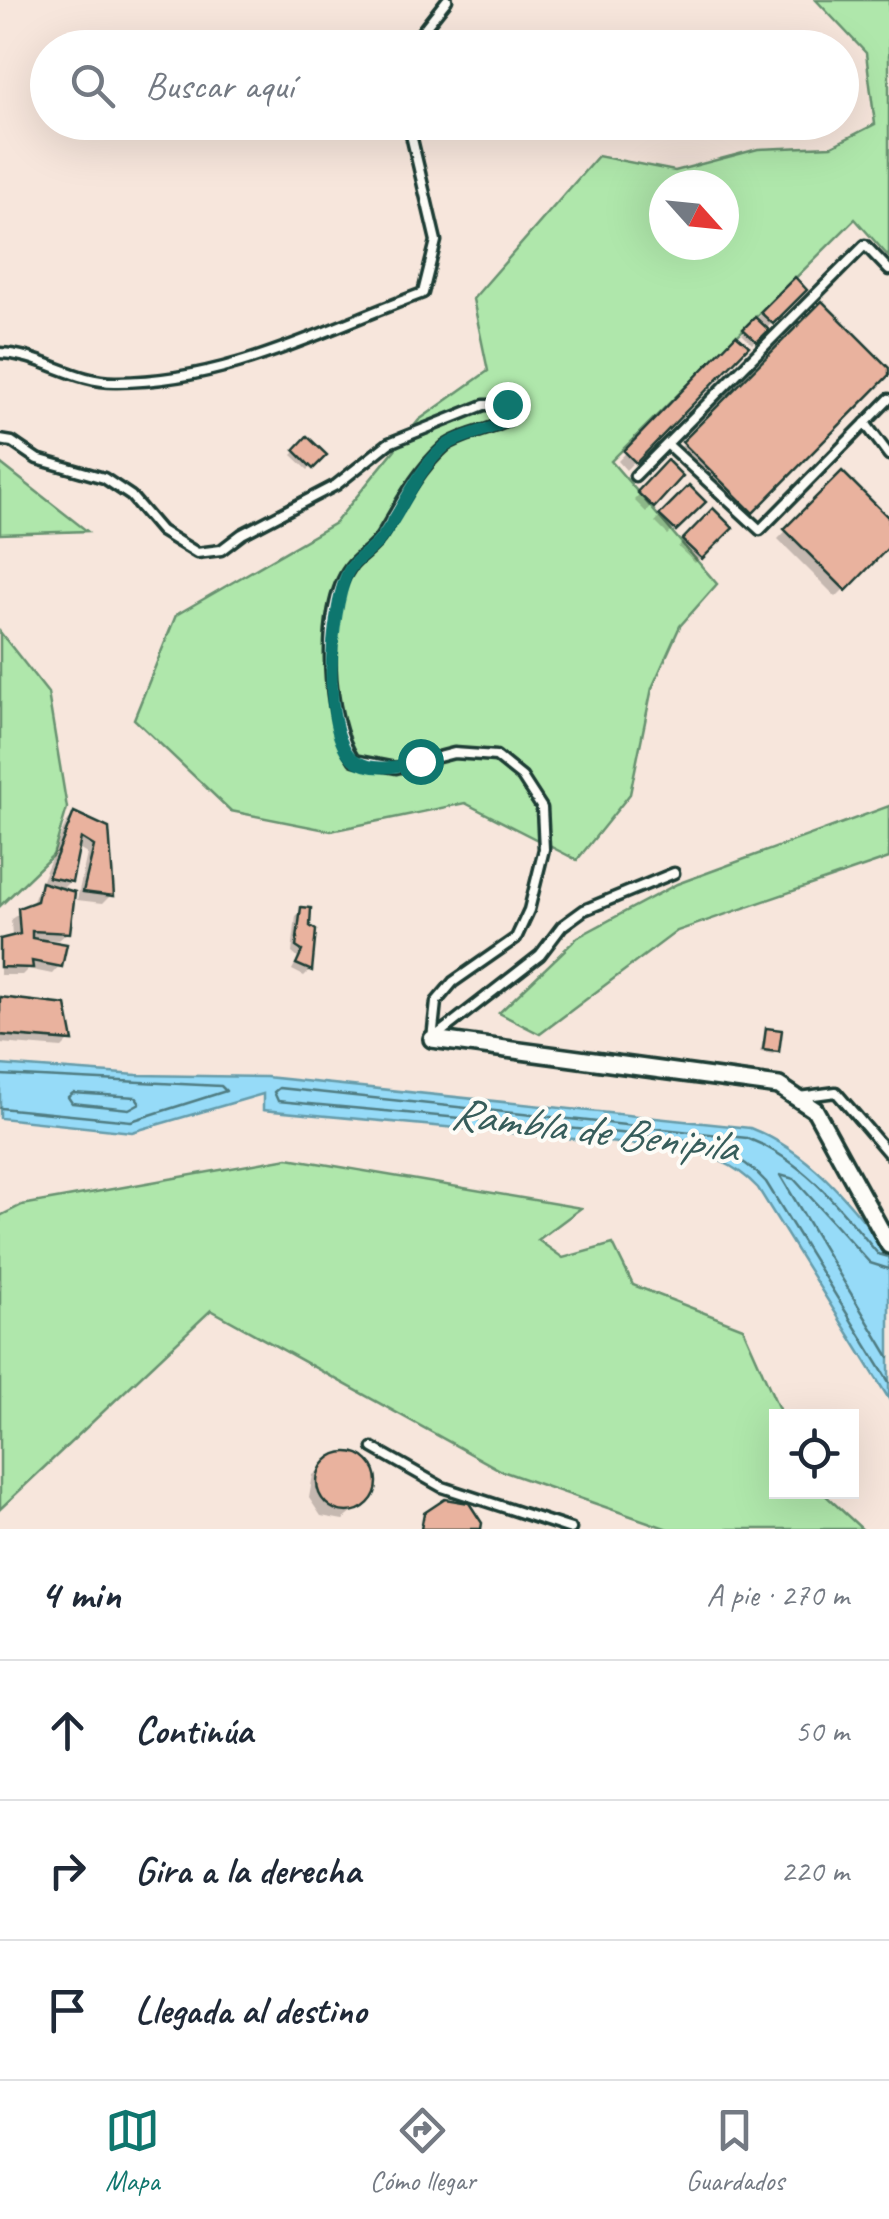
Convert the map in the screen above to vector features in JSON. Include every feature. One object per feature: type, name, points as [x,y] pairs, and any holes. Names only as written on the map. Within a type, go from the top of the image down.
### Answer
[{"type":"street","points":[[432,1039],[762,1080],[799,1096],[823,1122],[889,1245]]},
{"type":"lane","points":[[423,30],[446,0]]},
{"type":"lane","points":[[0,352],[17,353],[88,380],[118,382],[197,374],[293,348],[423,293],[436,241],[412,140]]},
{"type":"lane","points":[[635,476],[865,245],[889,270]]},
{"type":"lane","points":[[668,444],[760,530],[889,399]]},
{"type":"lane","points":[[0,440],[37,459],[104,478],[131,496],[161,531],[197,553],[221,550],[242,534],[332,487],[389,443],[484,405],[507,404],[507,421],[446,444],[423,470],[379,541],[348,570],[329,660],[341,742],[354,760],[396,768],[454,753],[496,756],[522,777],[542,808],[544,849],[529,910],[516,938],[453,982],[436,1002],[432,1039]]},
{"type":"lane","points":[[865,423],[889,454]]},
{"type":"lane","points":[[432,1039],[540,955],[562,926],[584,910],[674,873]]},
{"type":"lane","points":[[799,1096],[836,1092],[875,1132],[889,1154]]},
{"type":"lane","points":[[373,1448],[442,1487],[571,1529]]},
{"type":"green space","points":[[816,0],[889,0],[889,257],[855,219],[611,461],[717,584],[680,626],[652,688],[630,794],[577,860],[465,803],[331,831],[231,811],[134,719],[176,615],[335,523],[419,420],[488,371],[473,299],[598,156],[670,170],[649,170],[649,260],[739,260],[739,170],[679,170],[758,149],[832,146],[844,140],[859,140],[859,132],[875,124],[866,53],[859,46],[859,30],[844,30]]},
{"type":"green space","points":[[0,463],[87,531],[0,534]]},
{"type":"green space","points":[[0,632],[48,693],[67,808],[53,855],[0,906]]},
{"type":"green space","points":[[889,806],[889,858],[677,931],[540,1034],[499,1013],[578,937],[677,884]]},
{"type":"green space","points":[[288,1158],[581,1208],[538,1240],[563,1258],[613,1244],[633,1285],[743,1328],[779,1409],[769,1409],[769,1499],[830,1499],[862,1529],[668,1529],[502,1471],[211,1310],[0,1509],[0,1216],[22,1205]]},
{"type":"water","name":"Rambla de Benipila","points":[[0,1065],[137,1075],[266,1077],[750,1128],[810,1164],[844,1197],[889,1252],[889,1399],[758,1188],[739,1171],[718,1160],[672,1148],[263,1110],[263,1094],[132,1132],[0,1118]]},
{"type":"building","points":[[795,277],[807,290],[773,324],[760,312]]},
{"type":"building","points":[[822,301],[889,368],[889,375],[753,513],[682,442]]},
{"type":"building","points":[[755,317],[769,330],[757,342],[743,329]]},
{"type":"building","points":[[736,335],[749,346],[636,463],[624,451]]},
{"type":"building","points":[[307,436],[327,455],[313,469],[294,450]]},
{"type":"building","points":[[667,460],[683,476],[654,508],[637,492]]},
{"type":"building","points":[[842,471],[889,518],[889,547],[846,591],[784,529]]},
{"type":"building","points":[[689,485],[706,502],[676,531],[659,515]]},
{"type":"building","points":[[713,508],[733,528],[702,559],[682,540]]},
{"type":"building","points":[[74,812],[109,828],[114,896],[83,892],[94,846],[81,838],[72,882],[48,877]]},
{"type":"building","points":[[41,882],[75,892],[70,933],[32,931],[32,938],[67,944],[62,967],[32,961],[33,968],[0,967],[0,939],[20,934],[18,908],[37,901]]},
{"type":"building","points":[[301,907],[311,908],[310,926],[316,930],[312,971],[296,964],[302,951],[296,947]]},
{"type":"building","points":[[0,997],[66,1005],[73,1041],[0,1035]]},
{"type":"building","points":[[766,1028],[782,1030],[779,1052],[763,1050]]},
{"type":"building","points":[[347,1452],[368,1461],[377,1482],[368,1503],[347,1512],[326,1503],[317,1482],[326,1461]]},
{"type":"building","points":[[445,1499],[469,1503],[482,1523],[481,1529],[421,1529],[424,1513]]},
{"type":"route","points":[[420,761],[396,768],[373,766],[354,760],[341,742],[329,660],[338,603],[348,570],[379,541],[423,470],[446,444],[484,433],[507,421],[507,404]]}]
